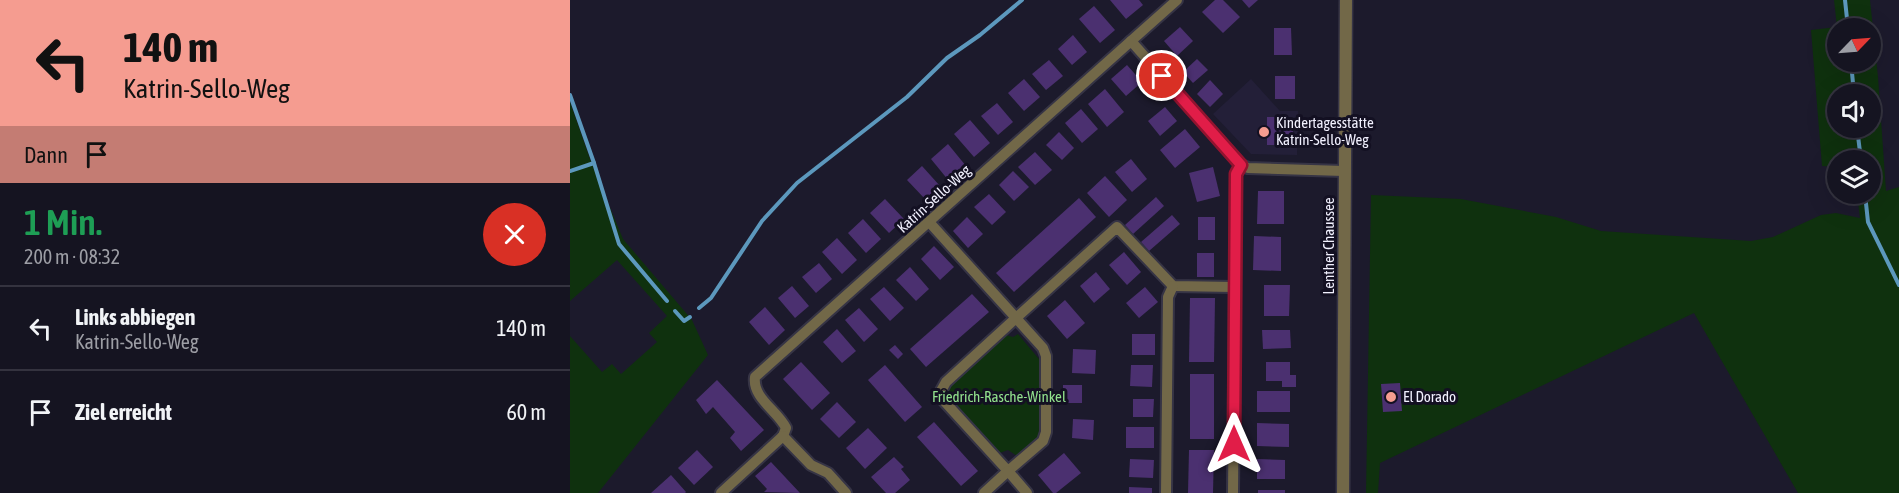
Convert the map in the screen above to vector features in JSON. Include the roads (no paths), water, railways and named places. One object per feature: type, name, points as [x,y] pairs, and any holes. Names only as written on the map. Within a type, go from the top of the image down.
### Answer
[{"type":"street","name":"Katrin-Sello-Weg","points":[[783,436],[786,428],[758,394],[754,386],[755,377],[1177,0]]},
{"type":"street","name":"Lenther Chaussee","points":[[1343,493],[1346,0]]},
{"type":"street","points":[[1131,41],[1241,165],[1248,168],[1344,171]]},
{"type":"street","points":[[1233,493],[1236,174],[1241,165]]},
{"type":"street","points":[[930,223],[1043,348],[1046,356],[1046,432],[1042,441],[984,493]]},
{"type":"street","points":[[1027,493],[944,401],[941,391],[946,382],[1117,227],[1173,286],[1234,287]]},
{"type":"street","points":[[1166,493],[1168,297],[1173,286]]},
{"type":"street","points":[[721,493],[783,436],[811,465],[828,473],[846,493]]},
{"type":"waterway","points":[[699,308],[711,298],[762,221],[797,183],[907,97],[947,58],[980,35],[1022,0]]},
{"type":"waterway","points":[[1845,0],[1847,18]]},
{"type":"waterway","points":[[1852,72],[1853,84]]},
{"type":"waterway","points":[[570,95],[594,163]]},
{"type":"waterway","points":[[1858,138],[1860,150]]},
{"type":"waterway","points":[[570,171],[594,163],[619,244],[667,301]]},
{"type":"waterway","points":[[1866,204],[1868,222],[1899,285]]},
{"type":"waterway","points":[[675,311],[684,321],[690,317]]},
{"type":"place","name":"Kindertagesstätte Katrin-Sello-Weg","points":[[1264,132]]},
{"type":"place","name":"El Dorado","points":[[1391,397]]},
{"type":"park label","name":"Friedrich-Rasche-Winkel","points":[[999,397]]}]
